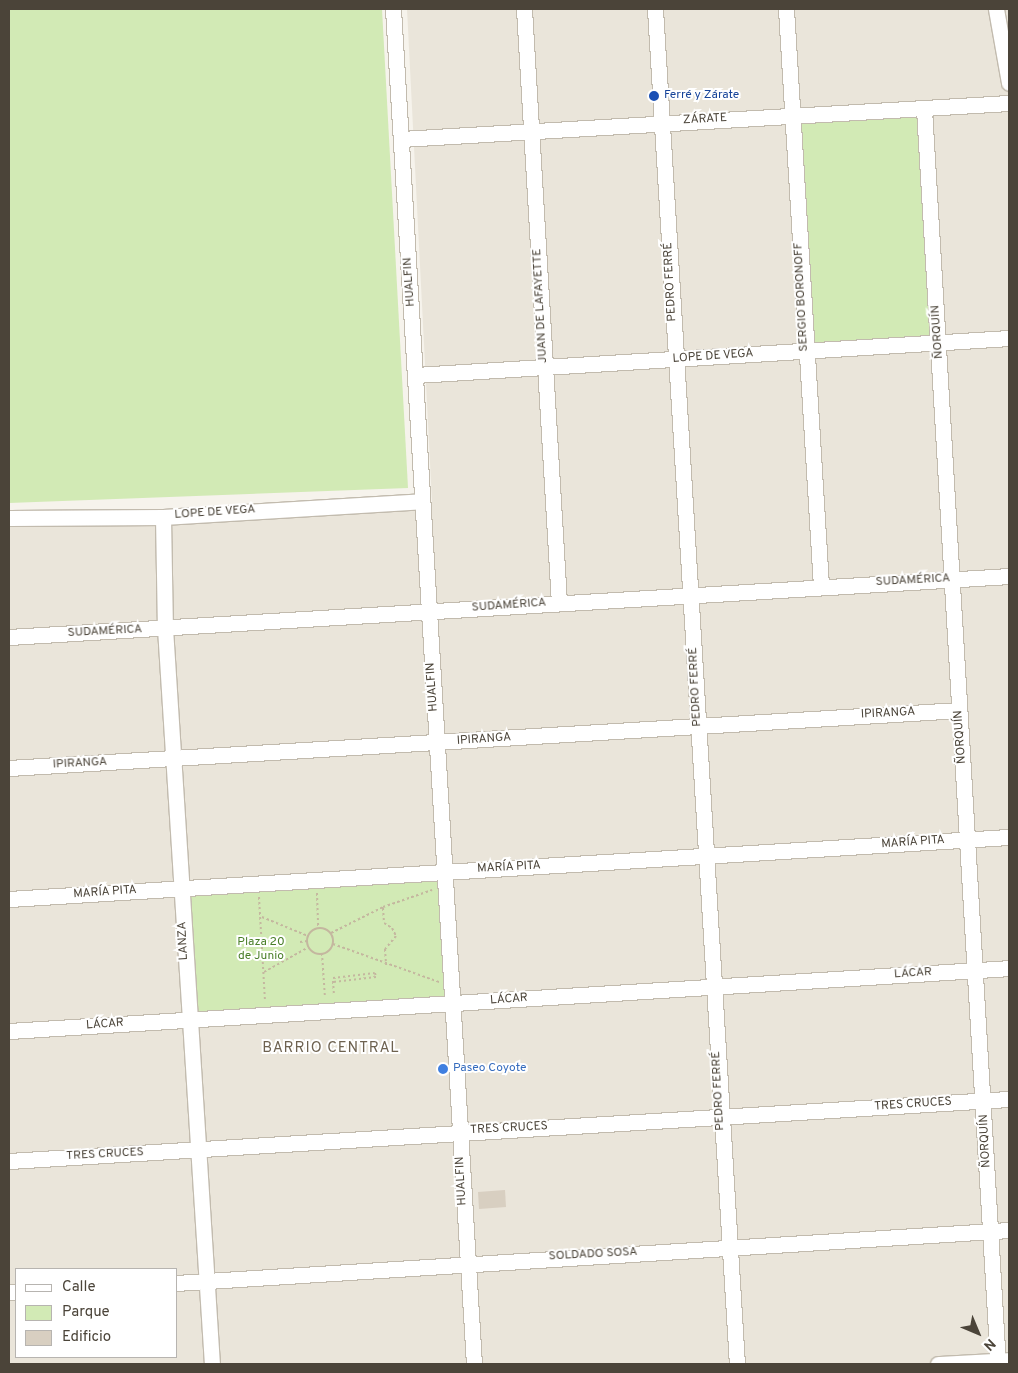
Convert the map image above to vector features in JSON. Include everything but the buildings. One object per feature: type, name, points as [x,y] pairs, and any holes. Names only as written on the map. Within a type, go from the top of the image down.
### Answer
[{"type":"street","name":"HUALFIN","points":[[394,9],[451,1004],[474,1364]]},
{"type":"street","name":"JUAN DE LAFAYETTE","points":[[524,9],[559,602]]},
{"type":"street","name":"PEDRO FERRÉ","points":[[655,9],[675,359],[692,594],[728,1247],[737,1364]]},
{"type":"street","name":"SERGIO BORONOFF","points":[[786,9],[805,351],[821,586]]},
{"type":"street","points":[[996,9],[1009,84]]},
{"type":"street","name":"ZÁRATE","points":[[401,140],[531,130],[1009,103]]},
{"type":"street","name":"ÑORQUÍN","points":[[924,109],[991,1231],[1002,1362]]},
{"type":"street","name":"LOPE DE VEGA","points":[[416,375],[1009,338]]},
{"type":"street","name":"LOPE DE VEGA","points":[[9,518],[163,517],[422,500]]},
{"type":"street","name":"LANZA","points":[[163,517],[166,628],[181,888],[212,1364]]},
{"type":"street","name":"SUDAMÉRICA","points":[[9,637],[1009,576]]},
{"type":"street","name":"IPIRANGA","points":[[9,768],[960,710]]},
{"type":"street","name":"MARÍA PITA","points":[[9,899],[316,881],[444,879],[707,856],[1009,837]]},
{"type":"street","name":"LÁCAR","points":[[9,1031],[331,1009],[451,1004],[1009,968]]},
{"type":"street","name":"TRES CRUCES","points":[[9,1161],[1009,1099]]},
{"type":"street","name":"SOLDADO SOSA","points":[[178,1283],[467,1263],[1009,1230]]},
{"type":"street","points":[[938,1364],[1002,1362]]},
{"type":"path","points":[[318,928],[331,933],[444,879]]},
{"type":"path","points":[[316,881],[318,928]]},
{"type":"path","points":[[258,884],[265,1015]]},
{"type":"path","points":[[383,907],[384,924],[392,928],[396,936],[386,949]]},
{"type":"path","points":[[260,917],[308,936]]},
{"type":"path","points":[[308,936],[318,928]]},
{"type":"path","points":[[331,933],[332,944]]},
{"type":"path","points":[[308,936],[309,947]]},
{"type":"path","points":[[300,942],[308,942]]},
{"type":"path","points":[[332,944],[386,965],[450,985]]},
{"type":"path","points":[[322,953],[332,944]]},
{"type":"path","points":[[385,946],[386,965]]},
{"type":"path","points":[[264,972],[309,947]]},
{"type":"path","points":[[309,947],[322,953]]},
{"type":"path","points":[[322,953],[331,1009]]},
{"type":"path","points":[[333,978],[375,973],[376,977],[333,982]]},
{"type":"path","points":[[331,1009],[333,974]]},
{"type":"shaded area","points":[[407,9],[1009,9],[1009,1364],[9,1364],[9,522],[432,502]]},
{"type":"green space","points":[[9,9],[382,9],[408,488],[9,503]]},
{"type":"green space","points":[[924,109],[939,343],[805,351],[791,115]]},
{"type":"green space","name":"Plaza 20 de Junio","points":[[443,871],[451,1004],[189,1019],[181,888]]},
{"type":"place","name":"Ferré y Zárate","points":[[654,96]]},
{"type":"place","name":"Paseo Coyote","points":[[443,1069]]},
{"type":"district","name":"BARRIO CENTRAL","points":[[331,1049]]}]
